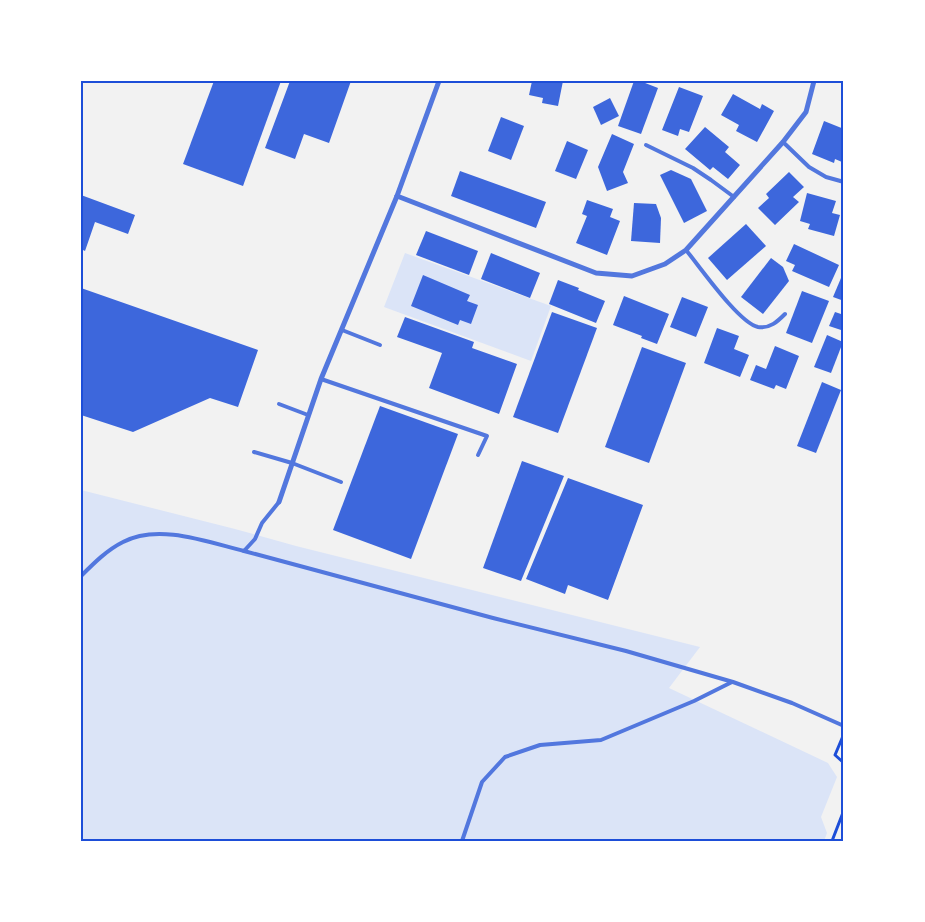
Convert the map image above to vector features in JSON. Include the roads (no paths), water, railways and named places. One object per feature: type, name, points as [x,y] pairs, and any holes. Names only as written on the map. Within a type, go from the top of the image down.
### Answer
[{"type":"street","points":[[279,502],[321,379],[397,196],[439,81]]},
{"type":"street","points":[[397,196],[596,273],[632,276],[664,264],[686,250],[783,142],[806,112],[814,81]]},
{"type":"lane","points":[[783,142],[809,166],[826,177],[844,182]]},
{"type":"lane","points":[[646,145],[693,168],[734,197]]},
{"type":"lane","points":[[686,250],[722,296],[745,320],[758,327],[770,326],[785,314]]},
{"type":"lane","points":[[342,330],[380,345]]},
{"type":"lane","points":[[321,379],[487,436],[478,455]]},
{"type":"lane","points":[[279,404],[308,415]]},
{"type":"lane","points":[[254,452],[292,463],[340,482]]},
{"type":"lane","points":[[244,551],[255,539],[262,523],[279,502]]},
{"type":"lane","points":[[81,576],[109,551],[124,541],[143,535],[174,535],[244,551],[493,618],[626,651],[733,682],[792,703],[844,726]]},
{"type":"lane","points":[[462,841],[482,782],[505,757],[540,744],[601,740],[694,701],[733,682]]}]
